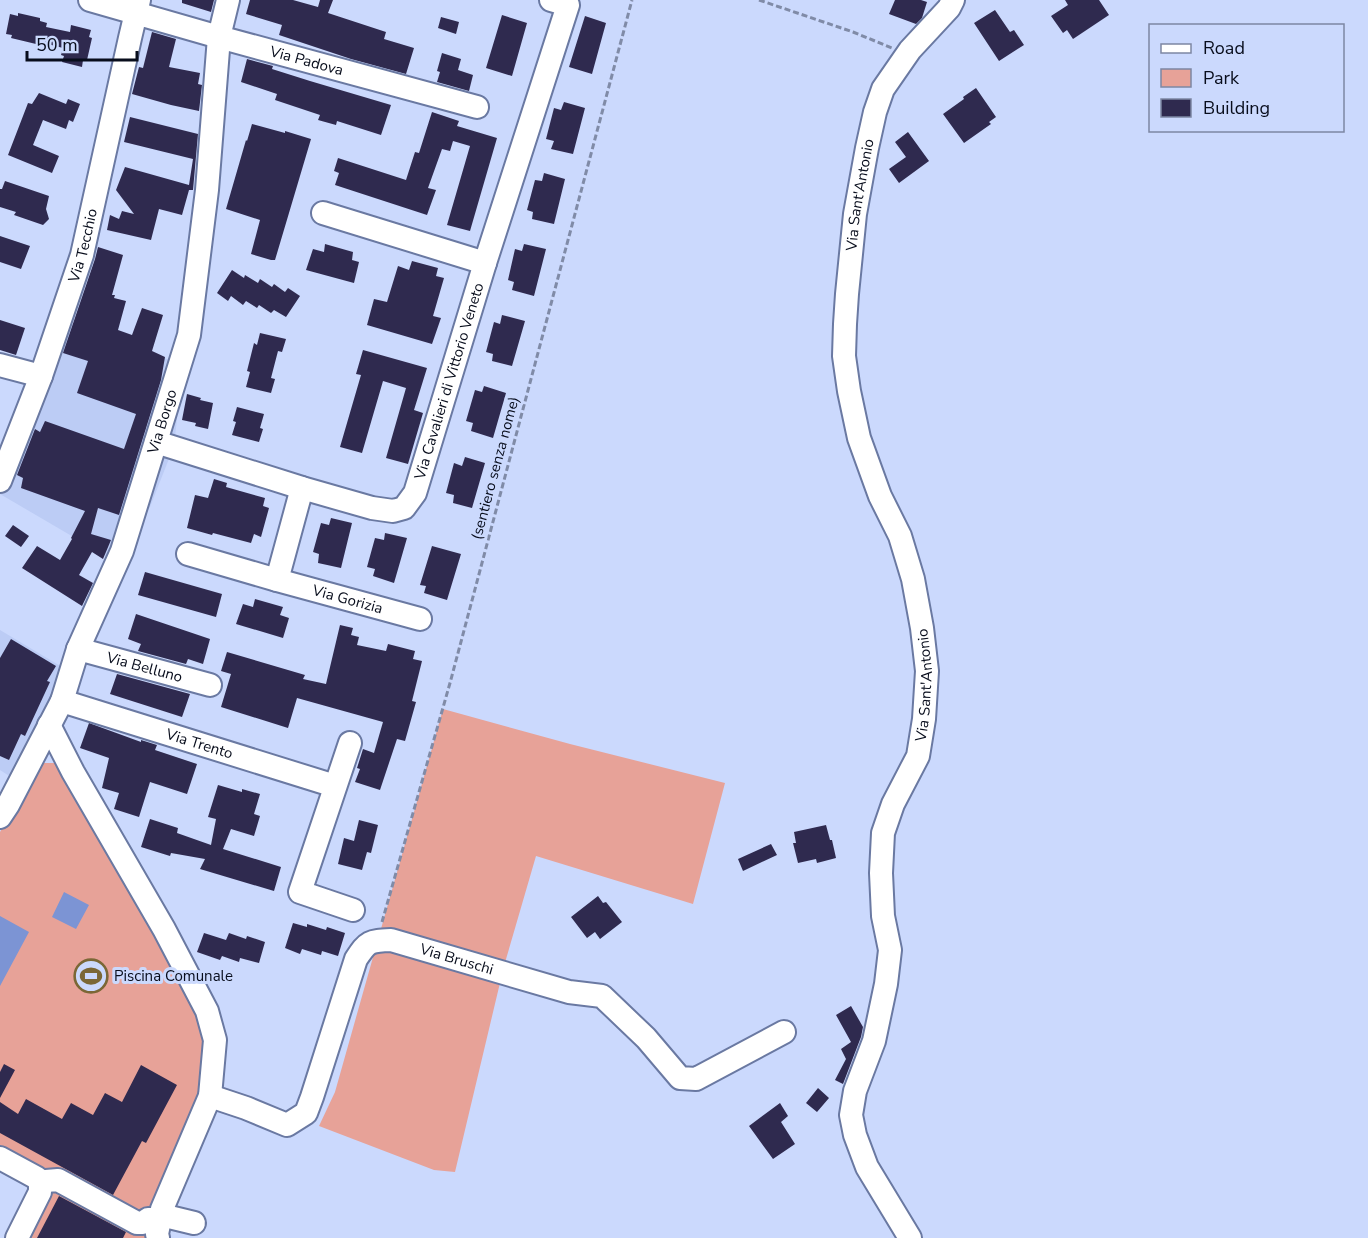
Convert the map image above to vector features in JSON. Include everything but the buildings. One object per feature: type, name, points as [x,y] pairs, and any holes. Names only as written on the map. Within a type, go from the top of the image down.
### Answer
[{"type":"street","name":"Via Padova","points":[[90,0],[138,7],[219,37],[477,106]]},
{"type":"street","name":"Via Borgo","points":[[0,817],[62,701],[78,649],[122,550],[189,335],[207,190],[219,37],[228,0]]},
{"type":"street","name":"Via Sant'Antonio","points":[[910,1238],[867,1167],[855,1135],[851,1115],[855,1091],[874,1041],[886,984],[890,950],[883,916],[881,873],[883,833],[893,804],[918,756],[924,719],[927,671],[913,579],[900,536],[880,496],[859,438],[844,356],[855,214],[875,112],[883,89],[908,54],[953,0]]},
{"type":"street","name":"Via Cavalieri di Vittorio Veneto","points":[[156,442],[372,508],[393,511],[404,508],[415,493],[485,262],[559,3]]},
{"type":"street","name":"Via Tecchio","points":[[0,482],[41,376],[82,255],[138,7]]},
{"type":"street","points":[[322,213],[485,262]]},
{"type":"street","points":[[0,365],[41,376]]},
{"type":"street","points":[[277,580],[302,488]]},
{"type":"street","name":"Via Gorizia","points":[[188,554],[420,619]]},
{"type":"street","name":"Via Belluno","points":[[78,649],[210,685]]},
{"type":"street","name":"Via Trento","points":[[62,701],[335,786]]},
{"type":"street","points":[[49,725],[73,772],[164,929],[207,1011],[215,1040],[210,1096],[162,1209],[160,1224]]},
{"type":"street","points":[[350,743],[300,892],[353,910]]},
{"type":"street","name":"Via Bruschi","points":[[376,941],[391,940],[569,992],[602,996],[646,1038],[680,1078],[696,1079],[784,1032]]},
{"type":"street","points":[[210,1096],[287,1125],[306,1113],[356,959],[365,945],[376,941]]},
{"type":"street","points":[[0,1158],[37,1178],[40,1184],[40,1192],[16,1238]]},
{"type":"street","points":[[40,1184],[58,1180],[137,1224],[148,1219],[160,1224],[194,1223]]},
{"type":"path","name":"(sentiero senza nome)","points":[[376,941],[453,671],[632,0]]},
{"type":"path","points":[[759,0],[853,32],[908,54]]},
{"type":"shaded area","points":[[64,321],[183,365],[174,446],[150,507],[111,559],[0,494],[45,378]]},
{"type":"shaded area","points":[[0,630],[67,670],[14,779],[0,770]]},
{"type":"shaded area","points":[[64,892],[89,905],[76,929],[52,917]]},
{"type":"shaded area","points":[[0,916],[29,932],[0,986]]},
{"type":"green space","points":[[443,709],[725,783],[693,904],[536,856],[504,966],[455,1172],[434,1170],[319,1126],[335,1092]]},
{"type":"green space","name":"Piscina Comunale","points":[[38,763],[58,763],[200,1014],[208,1050],[193,1117],[152,1238],[29,1238],[59,1177],[0,1145],[0,832]]},
{"type":"place","name":"Piscina Comunale","points":[[91,976]]}]
